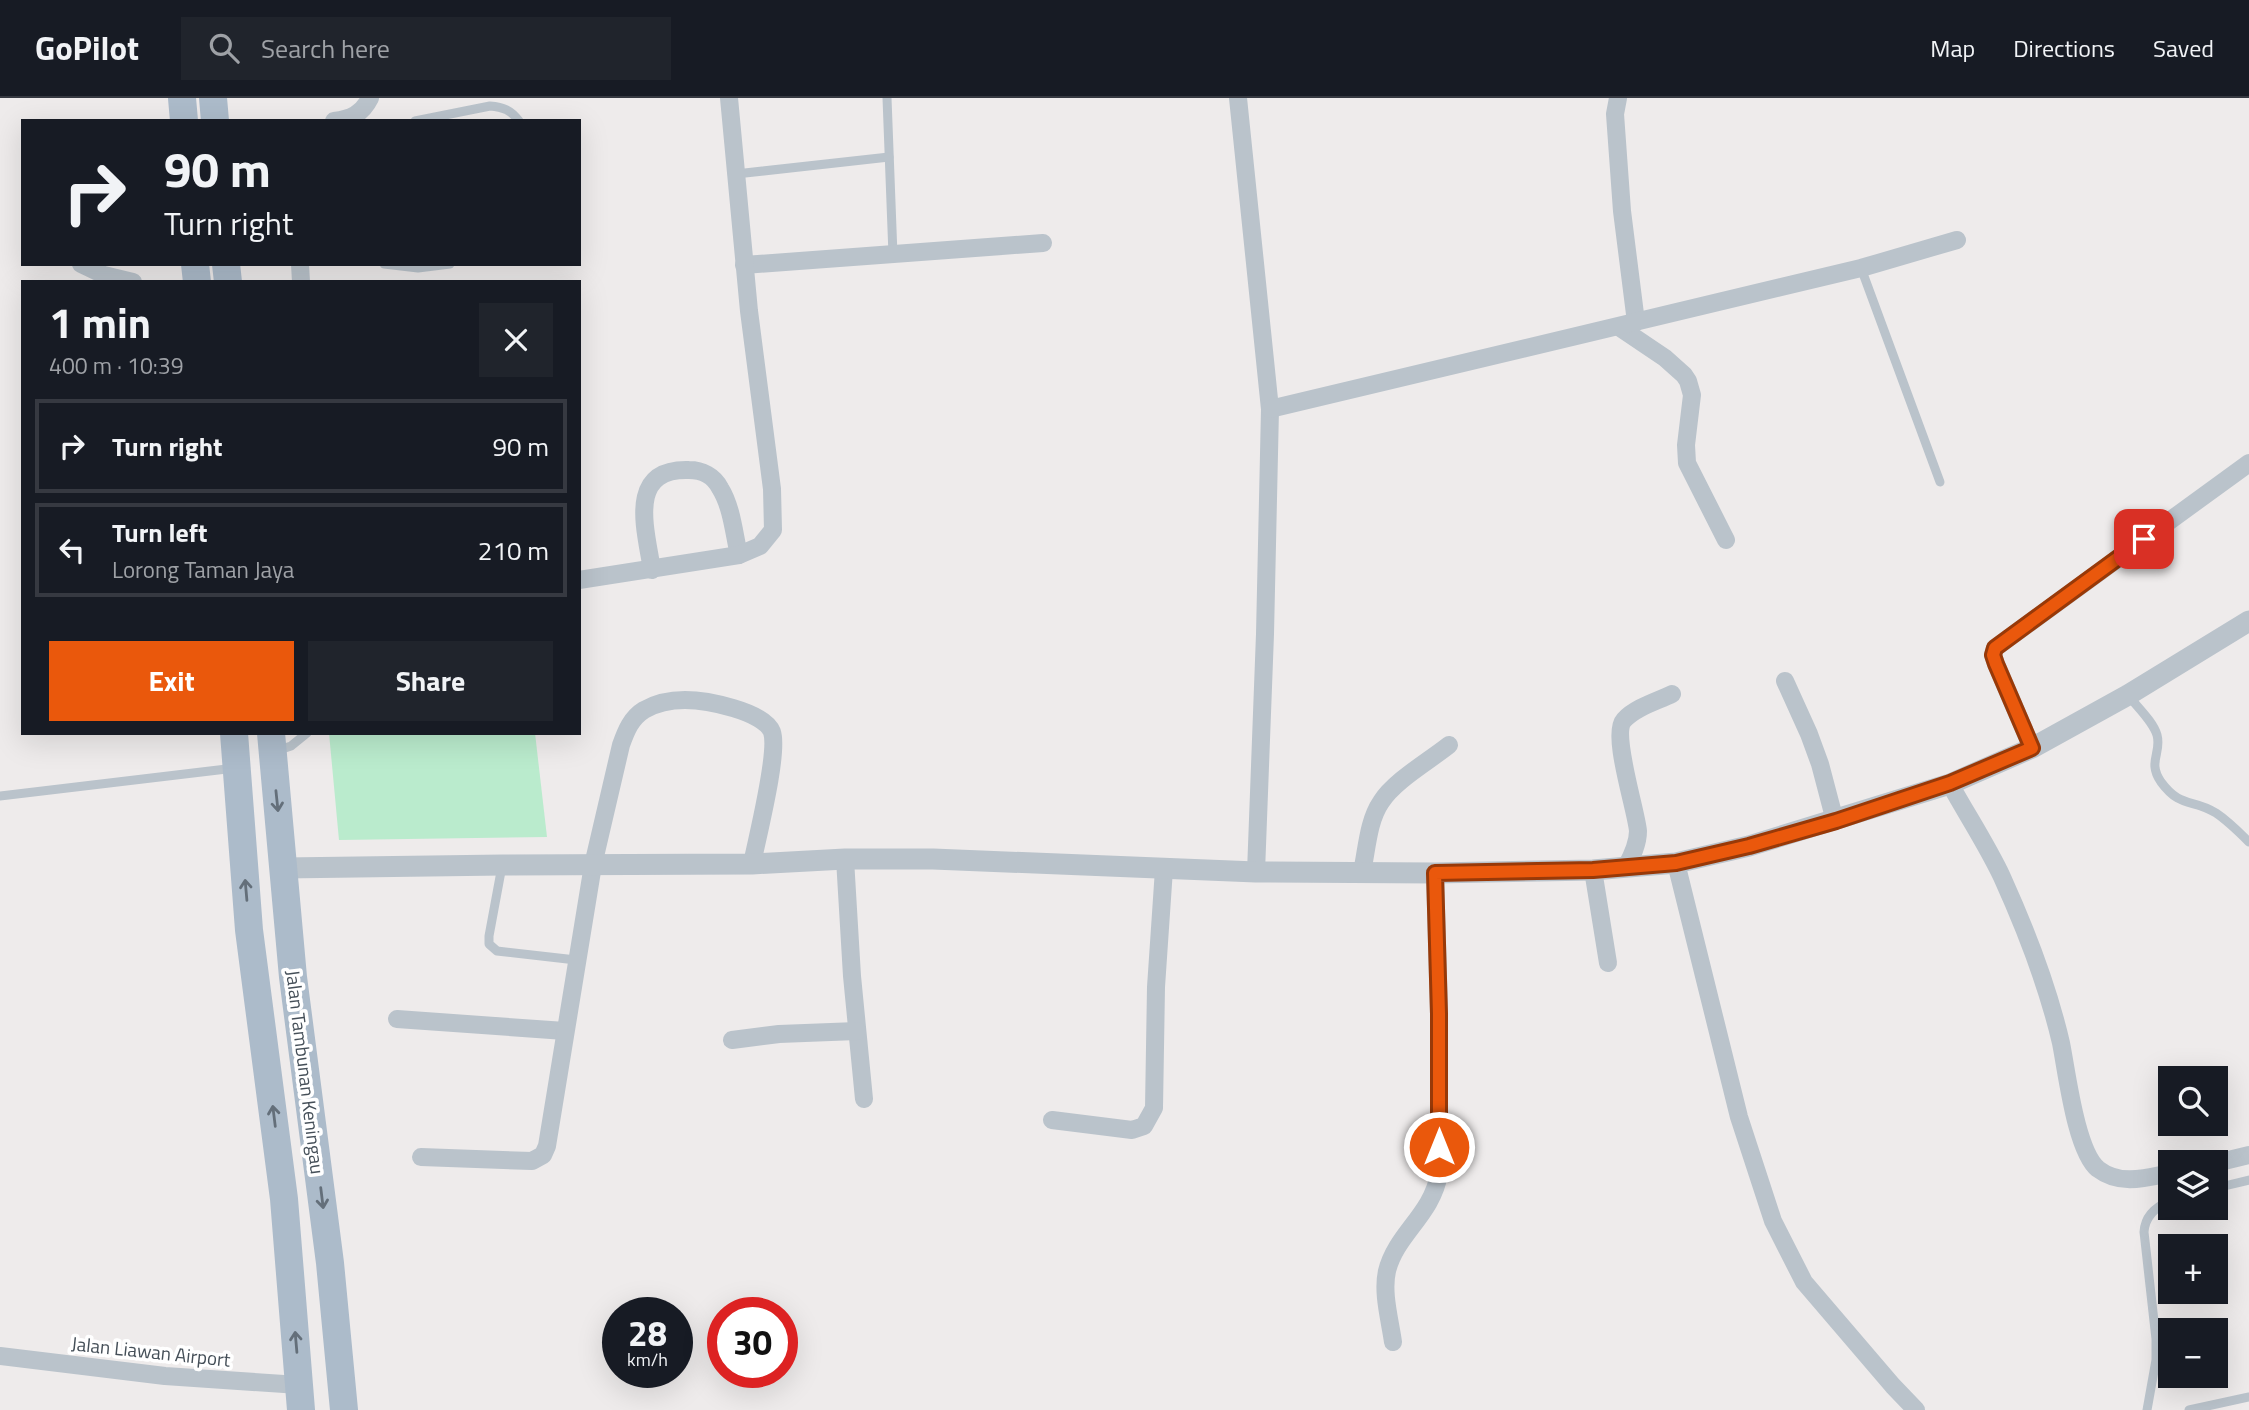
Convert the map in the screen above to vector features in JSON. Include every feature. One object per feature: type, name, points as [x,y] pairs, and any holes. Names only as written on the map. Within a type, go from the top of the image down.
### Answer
[{"type":"main road","points":[[182,98],[184,119]]},
{"type":"main road","points":[[213,98],[215,119]]},
{"type":"main road","name":"Jalan Tambunan Keningau","points":[[234,735],[250,930],[284,1199],[300,1397]]},
{"type":"main road","name":"Jalan Tambunan Keningau","points":[[272,743],[293,977],[330,1263],[344,1410]]},
{"type":"street","points":[[356,118],[370,98]]},
{"type":"street","points":[[581,580],[739,555],[760,546],[773,530],[772,489],[744,265],[729,98]]},
{"type":"street","points":[[1238,98],[1270,409],[1256,872]]},
{"type":"street","points":[[1618,98],[1615,114],[1627,324],[1685,375],[1688,381],[1692,395],[1686,445],[1687,463],[1726,540]]},
{"type":"street","points":[[1270,409],[1861,268],[1957,240]]},
{"type":"street","points":[[744,265],[1043,243]]},
{"type":"street","points":[[85,266],[104,275],[125,280]]},
{"type":"street","points":[[2032,748],[1996,664],[1993,655],[1995,648],[2249,463]]},
{"type":"street","points":[[652,570],[644,503],[653,481],[667,472],[696,471],[707,474],[714,480],[726,499],[739,555]]},
{"type":"street","points":[[284,868],[503,864],[752,864],[845,859],[933,859],[1256,872],[1435,873],[1593,870],[1676,863],[1836,821],[1950,783],[2032,748],[2128,695],[2249,621]]},
{"type":"street","points":[[1785,681],[1820,764],[1836,821]]},
{"type":"street","points":[[1626,867],[1636,846],[1638,831],[1621,746],[1620,727],[1631,714],[1672,694]]},
{"type":"street","points":[[421,1157],[532,1161],[542,1155],[547,1146],[593,865],[628,727],[645,709],[662,702],[704,701],[747,713],[760,719],[772,731],[774,752],[752,864]]},
{"type":"street","points":[[1362,872],[1374,818],[1381,801],[1450,746]]},
{"type":"street","points":[[1950,783],[2002,877],[2038,967],[2056,1025],[2084,1151],[2098,1169],[2116,1178],[2142,1179],[2158,1176]]},
{"type":"street","points":[[845,859],[864,1099]]},
{"type":"street","points":[[1676,863],[1739,1116],[1773,1221],[1804,1282],[1907,1407]]},
{"type":"street","points":[[1052,1120],[1132,1130],[1144,1126],[1151,1118],[1155,1099],[1156,987],[1164,869]]},
{"type":"street","points":[[1593,870],[1608,963]]},
{"type":"street","points":[[1394,1342],[1387,1294],[1388,1268],[1393,1254],[1430,1203],[1438,1174],[1439,1014],[1435,873]]},
{"type":"street","points":[[397,1019],[565,1031]]},
{"type":"street","points":[[732,1040],[820,1031],[857,1031]]},
{"type":"street","points":[[2228,1160],[2249,1155]]},
{"type":"street","name":"Jalan Liawan Airport","points":[[0,1356],[165,1376],[300,1397]]},
{"type":"lane","points":[[887,98],[893,255]]},
{"type":"lane","points":[[425,119],[490,106],[502,107],[512,112],[517,119]]},
{"type":"lane","points":[[736,174],[889,157]]},
{"type":"lane","points":[[1861,268],[1940,482]]},
{"type":"lane","points":[[2128,695],[2155,729],[2158,740],[2154,766],[2161,782],[2175,798],[2217,814],[2249,842]]},
{"type":"lane","points":[[272,743],[291,746],[305,735]]},
{"type":"lane","points":[[0,796],[236,768]]},
{"type":"lane","points":[[503,864],[489,944],[497,951],[576,960]]},
{"type":"lane","points":[[2228,1185],[2249,1180]]},
{"type":"lane","points":[[2147,1410],[2156,1360],[2156,1339],[2144,1232],[2149,1215],[2158,1207]]},
{"type":"lane","points":[[2189,1410],[2249,1397]]},
{"type":"green space","points":[[329,735],[535,735],[547,837],[339,840]]},
{"type":"route","points":[[1439,1147],[1435,873],[1593,870],[1676,863],[1836,821],[1950,783],[2032,748],[1996,664],[1993,655],[1995,648],[2144,539]]}]
